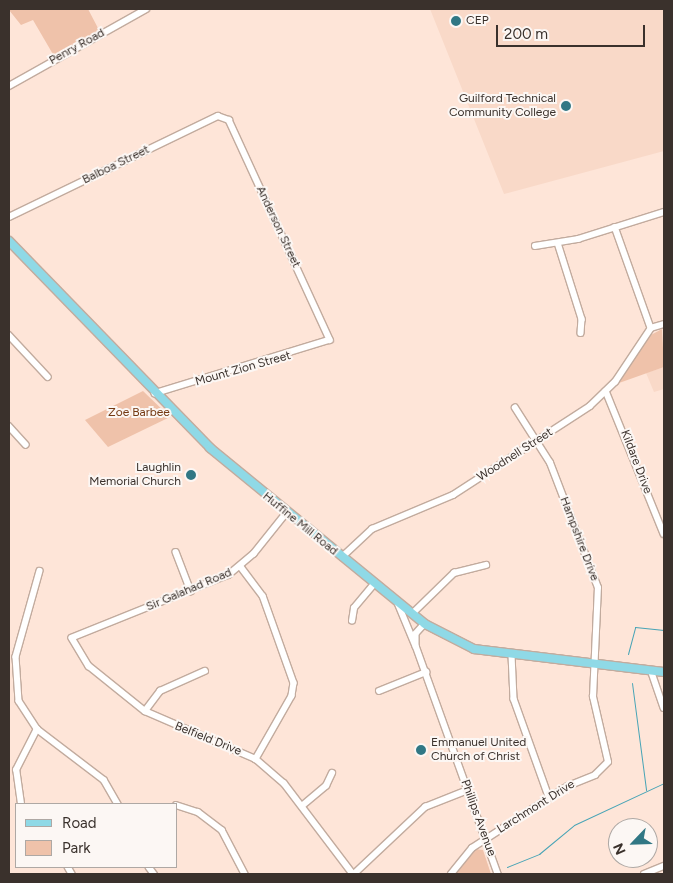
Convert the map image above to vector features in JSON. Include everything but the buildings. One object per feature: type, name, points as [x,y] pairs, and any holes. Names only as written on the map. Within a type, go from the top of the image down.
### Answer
[{"type":"main road","name":"Huffine Mill Road","points":[[10,244],[155,394],[286,514],[426,624],[474,649],[664,672]]},
{"type":"street","name":"Penry Road","points":[[9,86],[146,9]]},
{"type":"street","name":"Balboa Street","points":[[9,217],[224,116]]},
{"type":"street","name":"Anderson Street","points":[[224,116],[236,132],[330,340]]},
{"type":"street","points":[[535,246],[558,243],[664,212]]},
{"type":"street","points":[[615,227],[651,328],[664,324]]},
{"type":"street","points":[[558,243],[582,319],[580,333]]},
{"type":"street","name":"Woodnell Street","points":[[342,557],[372,529],[453,495],[536,441],[606,391],[651,328]]},
{"type":"street","points":[[9,335],[48,377]]},
{"type":"street","name":"Mount Zion Street","points":[[155,394],[330,340]]},
{"type":"street","name":"Kildare Drive","points":[[606,391],[664,534]]},
{"type":"street","name":"Hampshire Drive","points":[[515,408],[550,463],[598,588],[593,698],[608,756],[606,768]]},
{"type":"street","points":[[9,426],[26,445]]},
{"type":"street","name":"Sir Galahad Road","points":[[72,638],[191,591],[241,567],[286,514]]},
{"type":"street","points":[[176,552],[191,591]]},
{"type":"street","points":[[412,614],[454,573],[486,565]]},
{"type":"street","points":[[241,567],[263,596],[294,683],[292,696],[256,759]]},
{"type":"street","points":[[40,571],[14,672],[19,701],[37,729],[94,770],[117,803]]},
{"type":"street","points":[[352,621],[354,608],[374,584]]},
{"type":"street","name":"Phillips Avenue","points":[[398,603],[426,672],[498,874]]},
{"type":"street","points":[[416,646],[416,634],[426,624]]},
{"type":"street","name":"Belfield Drive","points":[[72,638],[89,666],[145,711],[256,759],[303,805],[354,874]]},
{"type":"street","points":[[512,655],[514,699],[549,797]]},
{"type":"street","points":[[651,670],[664,708]]},
{"type":"street","points":[[145,711],[160,691],[205,671]]},
{"type":"street","points":[[379,691],[426,672]]},
{"type":"street","points":[[21,803],[16,770],[37,729]]},
{"type":"street","name":"Larchmont Drive","points":[[451,874],[486,838],[549,797],[606,768]]},
{"type":"street","points":[[303,805],[326,786],[332,773]]},
{"type":"street","points":[[354,874],[426,808],[468,790]]},
{"type":"street","points":[[178,806],[198,812],[222,830],[245,874]]},
{"type":"street","points":[[644,874],[664,866]]},
{"type":"shaded area","name":"Guilford Technical Community College","points":[[430,9],[664,9],[664,151],[504,194]]},
{"type":"shaded area","points":[[664,367],[664,389],[654,392],[646,373]]},
{"type":"green space","points":[[88,9],[99,30],[54,56],[33,20],[21,25],[9,10]]},
{"type":"green space","points":[[662,329],[664,367],[619,383],[649,336]]},
{"type":"green space","name":"Zoe Barbee","points":[[143,391],[170,417],[108,447],[85,420]]},
{"type":"green space","points":[[475,849],[483,850],[491,874],[455,874]]},
{"type":"waterway","points":[[628,654],[635,627],[664,630]]},
{"type":"waterway","points":[[632,683],[646,790]]},
{"type":"waterway","points":[[507,867],[539,854],[574,825],[664,783]]},
{"type":"place","name":"CEP","points":[[456,21]]},
{"type":"place","name":"Guilford Technical Community College","points":[[566,106]]},
{"type":"place","name":"Laughlin Memorial Church","points":[[191,475]]},
{"type":"place","name":"Emmanuel United Church of Christ","points":[[421,750]]}]
